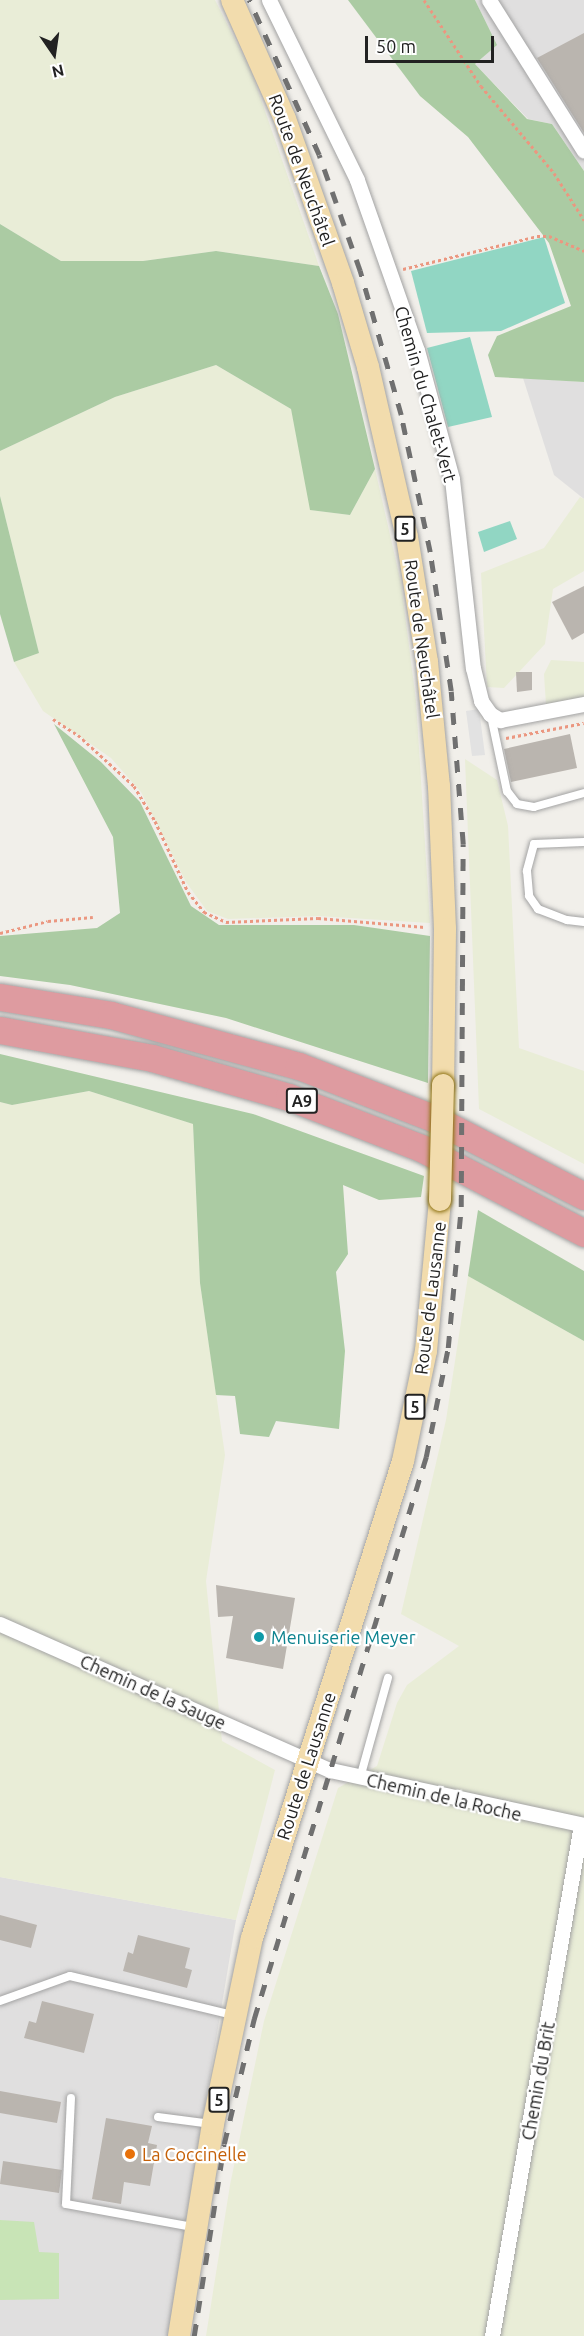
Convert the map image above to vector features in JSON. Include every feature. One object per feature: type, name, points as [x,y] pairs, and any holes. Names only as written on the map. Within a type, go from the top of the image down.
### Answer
[{"type":"highway","name":"A9","points":[[0,997],[121,1017],[298,1066],[433,1118],[584,1196]]},
{"type":"highway","name":"A9","points":[[0,1030],[117,1050],[289,1097],[421,1148],[584,1233]]},
{"type":"main road","name":"Route de Neuchâtel","points":[[232,0],[263,65],[316,202],[368,367],[389,453],[418,600],[434,724],[445,929],[441,1200]]},
{"type":"main road","name":"Route de Lausanne","points":[[180,2336],[195,2227],[213,2124],[252,1938],[404,1461],[427,1341],[441,1200]]},
{"type":"street","name":"Chemin du Chalet-Vert","points":[[269,0],[357,180],[417,350],[448,464],[473,668],[481,700],[490,714]]},
{"type":"street","points":[[489,0],[584,151]]},
{"type":"street","points":[[490,714],[513,720],[584,704]]},
{"type":"street","name":"Chemin de la Sauge","points":[[0,1624],[307,1761]]},
{"type":"street","name":"Chemin de la Roche","points":[[307,1761],[360,1778],[582,1825]]},
{"type":"street","name":"Chemin du Brit","points":[[492,2336],[582,1825]]},
{"type":"lane","points":[[490,714],[507,791],[517,804],[534,807],[584,793]]},
{"type":"lane","points":[[584,842],[534,844],[527,871],[529,896],[538,909],[567,920],[584,922]]},
{"type":"lane","points":[[360,1778],[388,1678]]},
{"type":"lane","points":[[0,2001],[70,1976],[237,2016]]},
{"type":"lane","points":[[71,2098],[66,2204],[195,2227]]},
{"type":"lane","points":[[158,2117],[213,2124]]},
{"type":"path","points":[[423,0],[481,86],[554,173],[584,220]]},
{"type":"path","points":[[390,272],[537,236],[549,236],[584,251]]},
{"type":"path","points":[[53,719],[78,735],[134,786],[155,821],[188,891],[204,912],[226,922],[318,918],[445,929]]},
{"type":"path","points":[[496,741],[584,723]]},
{"type":"path","points":[[0,933],[48,921],[93,918]]},
{"type":"shaded area","points":[[475,0],[584,0],[584,171],[552,124],[528,119],[475,64],[496,45]]},
{"type":"shaded area","points":[[523,378],[584,382],[584,499],[554,475]]},
{"type":"shaded area","points":[[479,709],[485,755],[472,756],[466,711]]},
{"type":"shaded area","points":[[0,1877],[236,1920],[181,2249],[170,2336],[0,2336]]},
{"type":"green space","points":[[0,0],[215,0],[251,71],[319,266],[216,251],[143,261],[61,261],[0,224]]},
{"type":"green space","points":[[348,0],[475,0],[497,45],[475,64],[527,119],[552,124],[584,171],[584,382],[495,377],[488,355],[497,336],[571,306],[549,243],[468,137],[420,96]]},
{"type":"green space","points":[[0,224],[61,261],[143,261],[216,251],[319,266],[338,314],[375,469],[350,515],[310,510],[291,409],[216,365],[115,397],[0,451]]},
{"type":"green space","points":[[544,237],[565,303],[501,331],[427,333],[411,271]]},
{"type":"green space","points":[[470,337],[492,417],[448,427],[427,348]]},
{"type":"green space","points":[[216,365],[291,409],[311,510],[350,515],[375,469],[401,583],[416,701],[430,923],[318,916],[228,919],[207,911],[186,882],[141,792],[111,758],[43,711],[14,662],[39,653],[0,496],[0,451],[115,397]]},
{"type":"green space","points":[[0,496],[39,653],[14,662],[0,614]]},
{"type":"green space","points":[[580,497],[584,499],[584,571],[553,589],[545,644],[504,688],[487,687],[481,573],[544,548]]},
{"type":"green space","points":[[510,521],[517,539],[484,552],[478,532]]},
{"type":"green space","points":[[551,660],[584,662],[584,699],[546,705],[544,674]]},
{"type":"green space","points":[[54,724],[101,762],[140,802],[191,906],[219,925],[354,925],[430,936],[428,1083],[226,1018],[70,985],[0,976],[0,936],[97,928],[120,913],[113,837]]},
{"type":"green space","points":[[465,759],[497,780],[508,826],[519,1048],[584,1071],[584,1164],[479,1109]]},
{"type":"green space","points":[[0,1054],[253,1114],[424,1176],[421,1197],[379,1200],[343,1185],[348,1254],[336,1272],[345,1351],[339,1429],[276,1421],[269,1437],[240,1434],[235,1396],[216,1395],[200,1283],[193,1124],[89,1091],[12,1105],[0,1102]]},
{"type":"green space","points":[[89,1091],[193,1124],[200,1283],[225,1455],[206,1581],[222,1741],[275,1770],[236,1920],[0,1877],[0,1102],[12,1105]]},
{"type":"green space","points":[[478,1210],[584,1271],[584,1341],[468,1276]]},
{"type":"green space","points":[[468,1276],[584,1341],[584,2336],[206,2336],[230,2185],[264,2021],[338,1788],[377,1766],[397,1703],[407,1685],[459,1646],[401,1614],[446,1420]]},
{"type":"green space","points":[[0,2220],[34,2222],[39,2252],[59,2253],[59,2299],[0,2300]]},
{"type":"building","points":[[584,33],[584,133],[537,58]]},
{"type":"building","points":[[584,586],[584,633],[572,640],[552,602]]},
{"type":"building","points":[[516,672],[532,672],[532,690],[517,692]]},
{"type":"building","points":[[570,734],[577,768],[511,782],[504,749]]},
{"type":"building","name":"Menuiserie Meyer","points":[[216,1585],[295,1598],[283,1669],[226,1658],[233,1616],[218,1617]]},
{"type":"building","points":[[0,1915],[37,1925],[31,1948],[0,1940]]},
{"type":"building","points":[[138,1935],[190,1948],[185,1968],[192,1970],[187,1988],[123,1971],[128,1952],[133,1954]]},
{"type":"building","points":[[42,2001],[94,2014],[84,2053],[24,2038],[29,2021],[36,2023]]},
{"type":"building","points":[[0,2091],[61,2102],[57,2123],[0,2113]]},
{"type":"building","points":[[106,2118],[152,2126],[148,2143],[157,2145],[150,2186],[124,2182],[121,2204],[92,2199]]},
{"type":"building","points":[[3,2161],[62,2170],[59,2193],[0,2184]]},
{"type":"railway","points":[[194,2336],[224,2144],[254,2019],[426,1457],[448,1348],[461,1207],[463,844],[451,691],[430,552],[401,415],[360,271],[319,155],[249,0]]},
{"type":"place","name":"Menuiserie Meyer","points":[[259,1637]]},
{"type":"place","name":"La Coccinelle","points":[[130,2154]]}]
